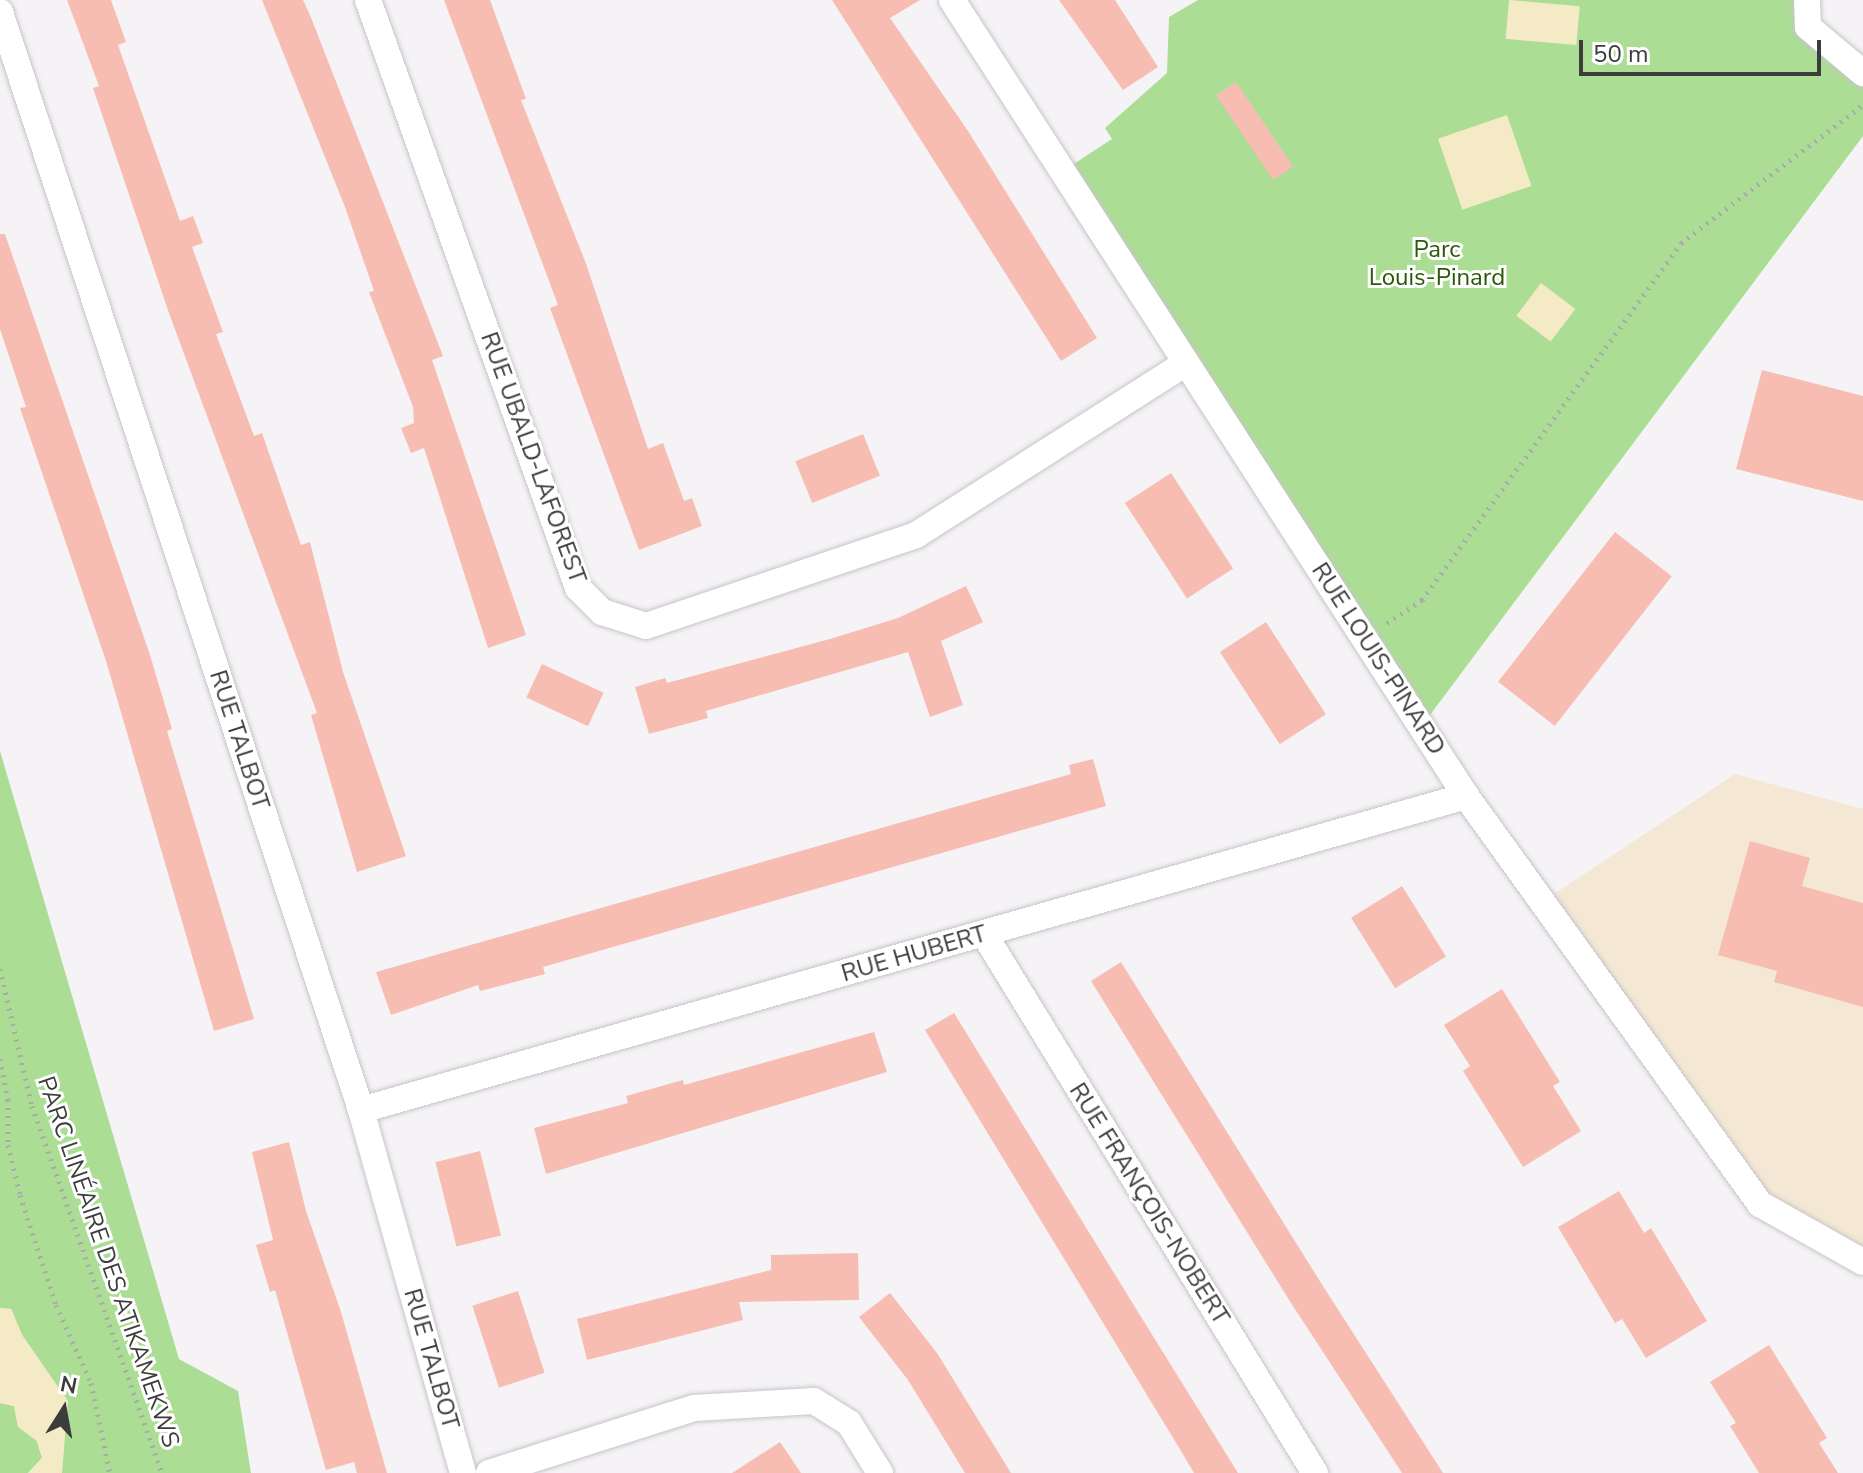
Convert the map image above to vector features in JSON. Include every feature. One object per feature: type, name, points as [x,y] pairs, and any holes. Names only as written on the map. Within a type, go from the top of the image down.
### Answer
[{"type":"street","name":"RUE UBALD-LAFOREST","points":[[368,0],[578,588],[602,612],[646,626],[916,535],[1186,363]]},
{"type":"street","name":"RUE LOUIS-PINARD","points":[[952,0],[1466,796],[1760,1204],[1863,1262]]},
{"type":"street","points":[[1807,0],[1808,27],[1863,73]]},
{"type":"street","name":"RUE TALBOT","points":[[0,12],[361,1110],[463,1473]]},
{"type":"street","name":"RUE HUBERT","points":[[361,1110],[1466,796]]},
{"type":"street","name":"RUE FRANÇOIS-NOBERT","points":[[984,934],[1315,1473]]},
{"type":"street","points":[[489,1473],[694,1408],[814,1401],[849,1423],[880,1473]]},
{"type":"path","points":[[1364,638],[1422,600],[1681,243],[1863,105]]},
{"type":"path","name":"PARC LINÉAIRE DES ATIKAMEKWS","points":[[0,969],[32,1106],[162,1473]]},
{"type":"path","points":[[0,1059],[8,1100],[8,1145],[20,1195],[56,1305],[91,1383],[110,1473]]},
{"type":"shaded area","points":[[1735,774],[1863,809],[1863,1262],[1760,1204],[1542,902]]},
{"type":"green space","name":"Parc Louis-Pinard","points":[[1198,0],[1807,0],[1808,27],[1863,73],[1863,136],[1421,727],[1063,171],[1112,139],[1105,128],[1167,73],[1169,17]]},
{"type":"green space","points":[[0,751],[179,1359],[238,1391],[251,1473],[62,1473],[50,1376],[22,1335],[11,1309],[0,1308]]},
{"type":"green space","points":[[0,1403],[14,1406],[18,1426],[37,1441],[42,1458],[28,1473],[0,1473]]},
{"type":"sand","points":[[1509,0],[1580,6],[1576,45],[1506,39]]},
{"type":"sand","points":[[1507,115],[1531,186],[1462,210],[1438,139]]},
{"type":"sand","points":[[1541,283],[1575,309],[1551,342],[1516,316]]},
{"type":"sand","points":[[0,1308],[11,1309],[22,1335],[68,1401],[62,1473],[28,1473],[42,1458],[37,1441],[18,1427],[14,1406],[0,1403]]},
{"type":"building","points":[[67,0],[111,0],[126,42],[118,45],[180,221],[193,216],[203,243],[192,247],[223,332],[216,334],[254,436],[262,433],[301,545],[310,542],[343,672],[406,856],[357,872],[311,715],[317,713],[170,316],[93,88],[99,86]]},
{"type":"building","points":[[262,0],[303,0],[310,15],[443,356],[432,360],[526,635],[488,648],[424,448],[411,453],[401,428],[414,423],[413,407],[369,292],[374,291],[345,207]]},
{"type":"building","points":[[444,0],[490,0],[526,99],[521,100],[585,261],[648,449],[663,443],[684,501],[692,498],[702,526],[639,550],[550,308],[558,305]]},
{"type":"building","points":[[832,0],[920,0],[890,18],[968,131],[1097,338],[1061,361]]},
{"type":"building","points":[[1059,0],[1115,0],[1158,67],[1123,90]]},
{"type":"building","points":[[1236,82],[1293,167],[1273,180],[1216,95]]},
{"type":"building","points":[[0,234],[5,234],[150,655],[172,729],[167,731],[254,1019],[214,1031],[106,661],[20,408],[26,407],[0,329]]},
{"type":"building","points":[[1762,370],[1863,396],[1863,501],[1736,469]]},
{"type":"building","points":[[863,434],[880,476],[812,503],[795,461]]},
{"type":"building","points":[[1171,473],[1233,569],[1187,599],[1125,503]]},
{"type":"building","points":[[1615,532],[1672,576],[1555,726],[1498,682]]},
{"type":"building","points":[[966,586],[983,622],[941,641],[963,705],[930,717],[908,652],[706,711],[708,718],[649,734],[635,687],[665,678],[667,683],[830,639],[898,618]]},
{"type":"building","points":[[1266,622],[1326,714],[1280,744],[1220,652]]},
{"type":"building","points":[[542,664],[604,693],[588,726],[526,698]]},
{"type":"building","points":[[1093,759],[1106,806],[543,967],[545,974],[480,991],[478,985],[391,1015],[376,972],[1071,774],[1069,765]]},
{"type":"building","points":[[1750,841],[1810,858],[1802,886],[1863,903],[1863,1007],[1774,982],[1777,971],[1718,955]]},
{"type":"building","points":[[1402,886],[1446,956],[1395,988],[1351,918]]},
{"type":"building","points":[[1121,962],[1443,1473],[1402,1473],[1291,1303],[1091,981]]},
{"type":"building","points":[[1502,989],[1560,1082],[1553,1086],[1581,1131],[1523,1167],[1463,1071],[1470,1066],[1444,1025]]},
{"type":"building","points":[[954,1013],[1238,1473],[1194,1473],[925,1030]]},
{"type":"building","points":[[874,1032],[887,1072],[546,1174],[534,1128],[628,1103],[626,1096],[683,1080],[684,1085]]},
{"type":"building","points":[[289,1142],[306,1211],[341,1312],[387,1473],[357,1473],[354,1462],[326,1470],[275,1290],[270,1292],[256,1245],[273,1240],[252,1152]]},
{"type":"building","points":[[480,1151],[501,1235],[456,1247],[435,1162]]},
{"type":"building","points":[[1619,1191],[1644,1233],[1651,1228],[1707,1321],[1646,1358],[1622,1319],[1615,1323],[1558,1227]]},
{"type":"building","points":[[858,1253],[859,1300],[739,1302],[743,1320],[587,1360],[577,1319],[771,1270],[771,1255]]},
{"type":"building","points":[[518,1291],[545,1373],[499,1388],[472,1306]]},
{"type":"building","points":[[890,1293],[937,1353],[1011,1473],[965,1473],[908,1380],[859,1317]]},
{"type":"building","points":[[1769,1345],[1827,1438],[1819,1443],[1838,1473],[1759,1473],[1730,1426],[1736,1423],[1710,1382]]},
{"type":"building","points":[[780,1442],[801,1473],[732,1473]]}]
